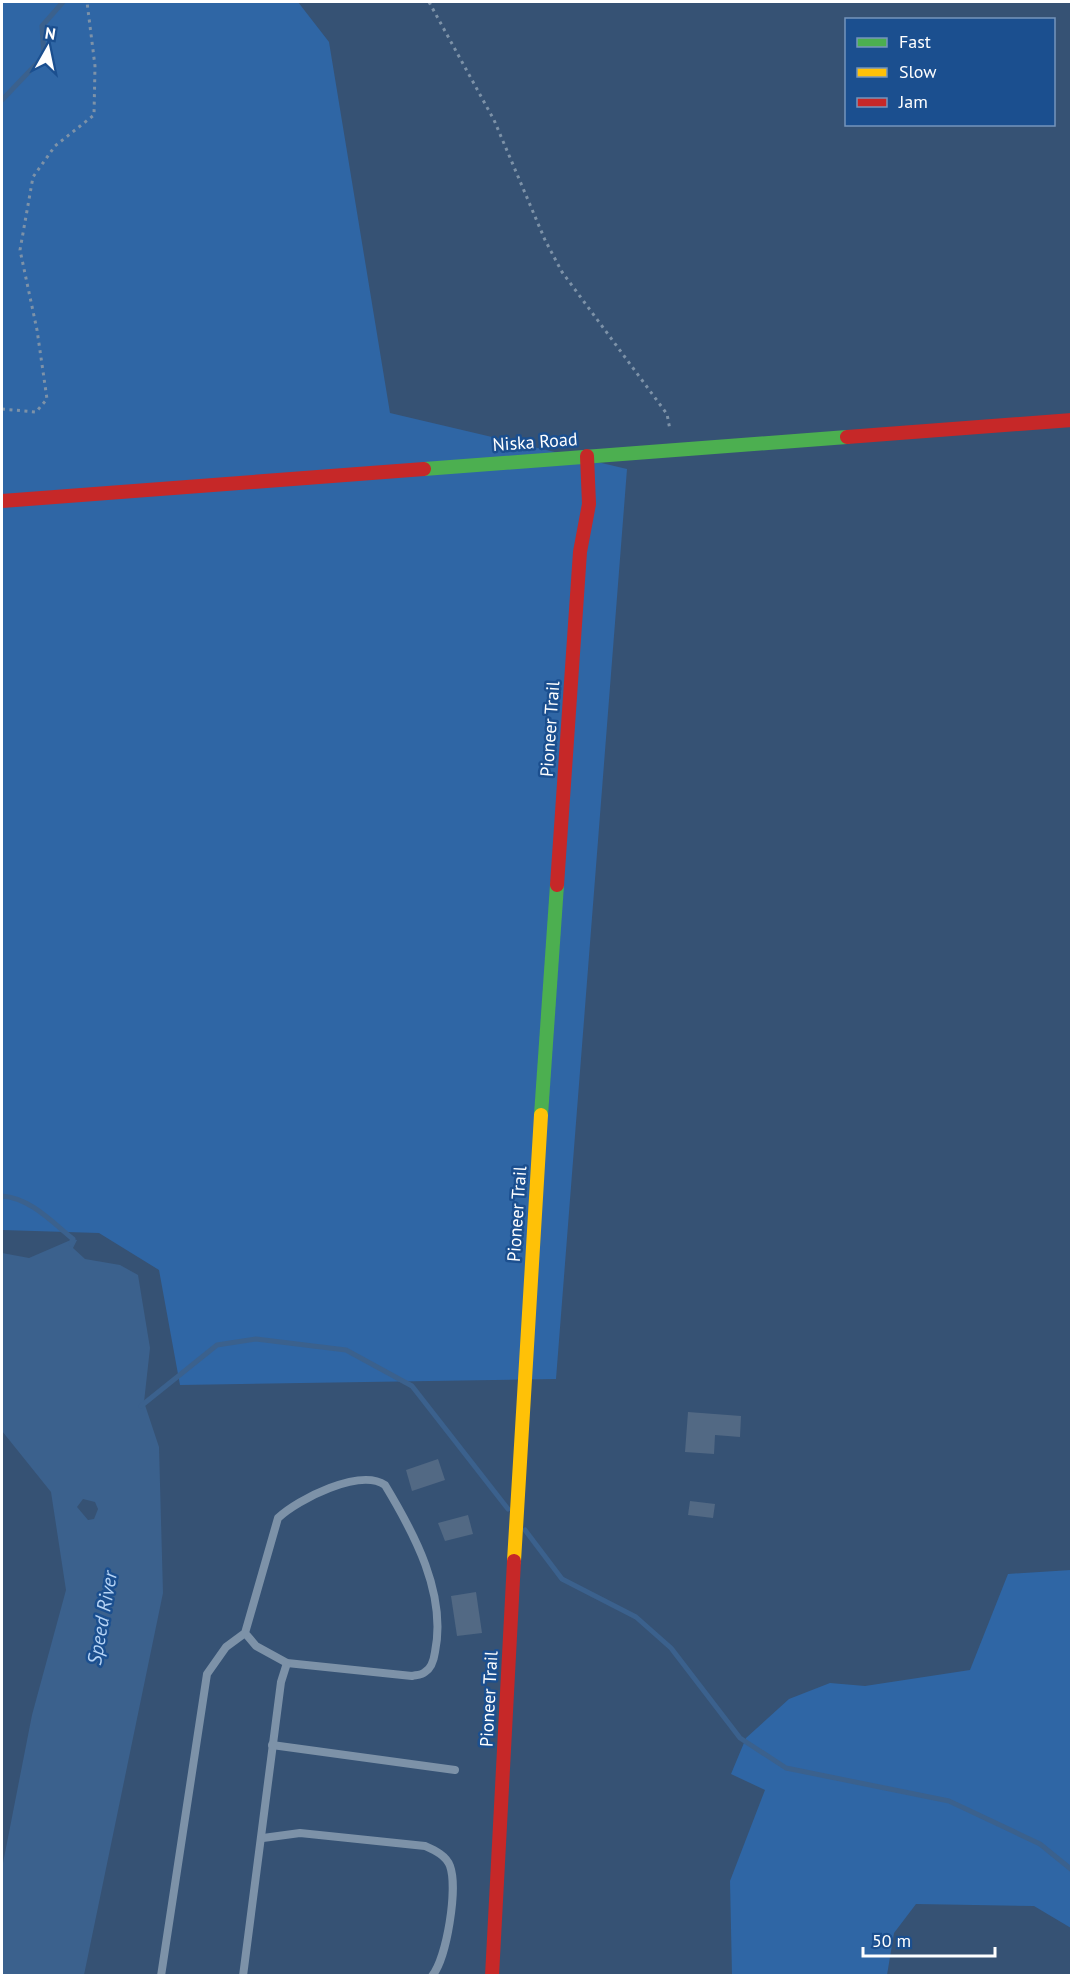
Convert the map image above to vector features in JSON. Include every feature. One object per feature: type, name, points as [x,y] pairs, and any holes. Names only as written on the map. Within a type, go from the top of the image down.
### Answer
[{"type":"street","name":"Niska Road","points":[[2,501],[1071,420]]},
{"type":"street","name":"Pioneer Trail","points":[[492,1976],[517,1508],[580,552],[590,518],[591,486],[587,456]]},
{"type":"lane","points":[[160,1976],[202,1693],[207,1674],[215,1659],[226,1647],[245,1633],[278,1518],[316,1494],[351,1481],[378,1480],[385,1485],[424,1562],[432,1585],[438,1625],[433,1662],[425,1672],[412,1676],[287,1664],[256,1646],[245,1633]]},
{"type":"lane","points":[[243,1976],[272,1745],[281,1682],[287,1664]]},
{"type":"lane","points":[[272,1745],[455,1770]]},
{"type":"lane","points":[[262,1838],[300,1833],[425,1846],[438,1852],[450,1865],[452,1891],[447,1937],[437,1969],[432,1976]]},
{"type":"path","points":[[2,410],[36,412],[47,399],[37,330],[20,250],[33,177],[55,146],[94,115],[95,66],[87,2]]},
{"type":"path","points":[[429,2],[494,120],[544,240],[562,272],[668,414],[671,450]]},
{"type":"shaded area","points":[[2,2],[298,2],[329,42],[390,413],[627,469],[556,1379],[180,1385],[159,1270],[99,1233],[2,1230]]},
{"type":"shaded area","points":[[1071,1570],[1071,1928],[1034,1906],[916,1904],[894,1933],[887,1975],[732,1975],[730,1881],[765,1790],[731,1774],[746,1738],[789,1699],[830,1683],[865,1686],[970,1670],[1008,1574]]},
{"type":"water","name":"Speed River","points":[[73,1239],[77,1240],[73,1248],[85,1259],[120,1265],[138,1275],[150,1348],[144,1402],[159,1447],[163,1593],[84,1975],[2,1975],[3,1863],[32,1715],[66,1590],[51,1492],[2,1431],[2,1253],[29,1258]],"holes":[[[83,1499],[95,1502],[98,1509],[94,1519],[88,1520],[77,1507]]]},
{"type":"building","points":[[688,1412],[741,1416],[740,1437],[715,1435],[714,1454],[685,1452]]},
{"type":"building","points":[[438,1459],[445,1480],[412,1491],[406,1470]]},
{"type":"building","points":[[690,1501],[715,1504],[713,1518],[688,1515]]},
{"type":"building","points":[[468,1515],[473,1534],[445,1541],[438,1523]]},
{"type":"building","points":[[476,1592],[482,1633],[457,1636],[451,1596]]},
{"type":"waterway","points":[[2,100],[44,56],[42,26],[63,2]]},
{"type":"waterway","points":[[2,1196],[22,1201],[40,1212],[73,1239],[71,1244]]},
{"type":"waterway","points":[[141,1406],[217,1345],[256,1339],[346,1350],[412,1386],[508,1509]]},
{"type":"waterway","points":[[525,1530],[562,1579],[636,1617],[671,1648],[740,1738],[786,1768],[949,1801],[1040,1844],[1072,1870]]},
{"type":"traffic: fast","points":[[424,469],[847,437]]},
{"type":"traffic: fast","points":[[541,1115],[557,885]]},
{"type":"traffic: slow","points":[[514,1561],[541,1115]]},
{"type":"traffic: jam","points":[[847,437],[1072,420]]},
{"type":"traffic: jam","points":[[557,885],[580,552],[589,504],[587,456]]},
{"type":"traffic: jam","points":[[2,501],[424,469]]},
{"type":"traffic: jam","points":[[492,1976],[514,1561]]}]
